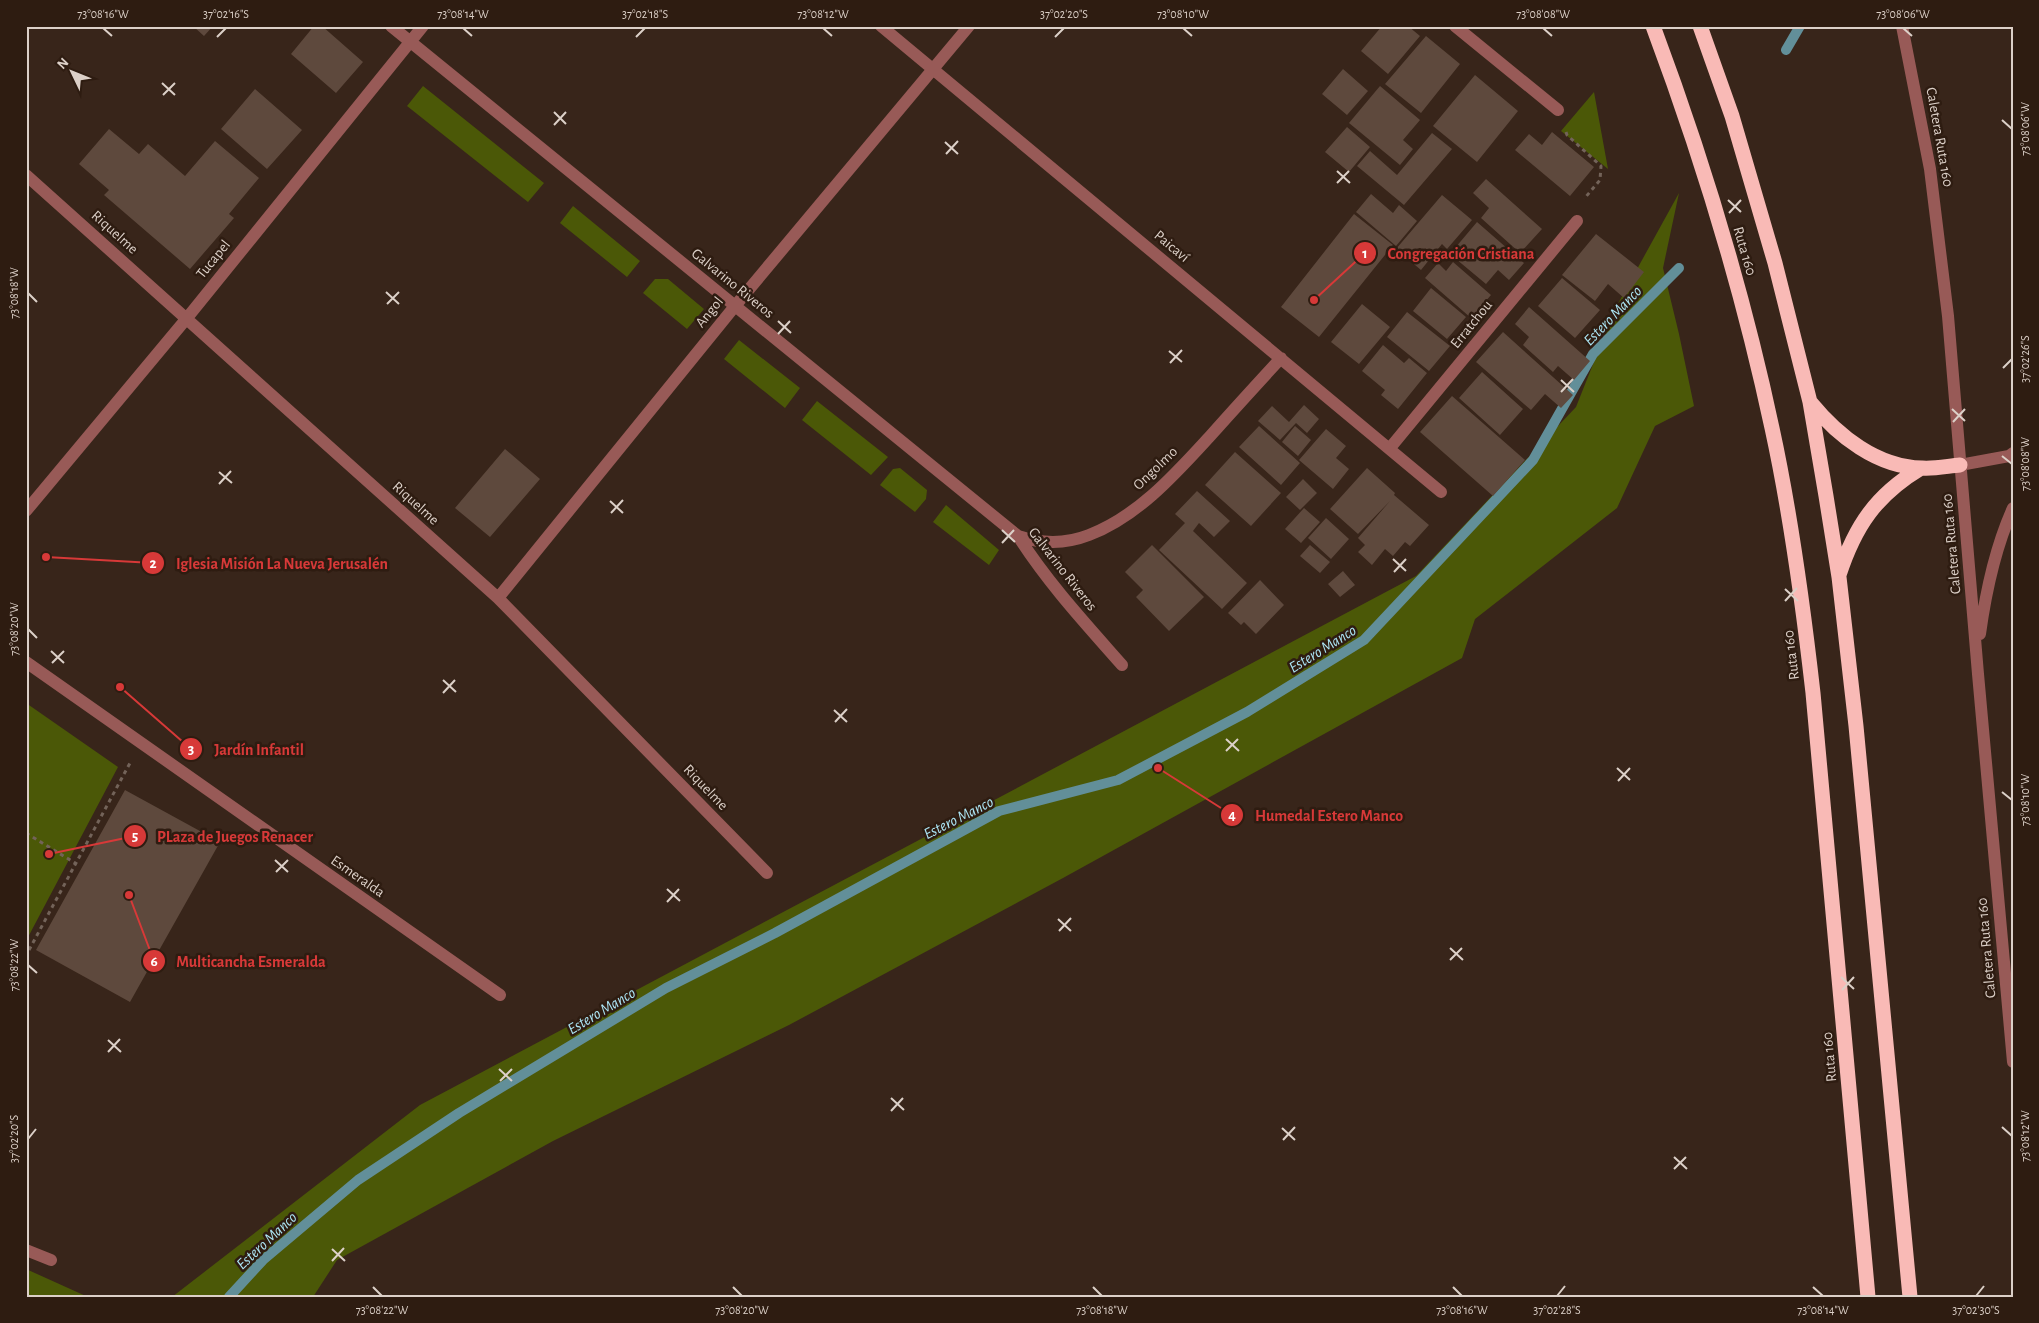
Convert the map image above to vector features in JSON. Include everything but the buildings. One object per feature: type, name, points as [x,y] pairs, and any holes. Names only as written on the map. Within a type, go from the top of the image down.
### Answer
[{"type":"highway","name":"Ruta 160","points":[[1652,26],[1676,89],[1717,218],[1747,324],[1772,429],[1802,598],[1814,693],[1868,1297]]},
{"type":"highway","name":"Ruta 160","points":[[1700,26],[1732,116],[1750,176],[1810,402],[1839,577],[1858,745],[1910,1297]]},
{"type":"highway","points":[[1810,402],[1844,438],[1866,451],[1892,462],[1921,468],[1960,465]]},
{"type":"highway","points":[[1839,577],[1848,550],[1871,509],[1901,480],[1921,468]]},
{"type":"street","name":"Galvarino Riveros","points":[[391,26],[1018,536],[1038,568],[1122,665]]},
{"type":"street","name":"Tucapel","points":[[26,510],[187,318],[423,26]]},
{"type":"street","name":"Paicaví","points":[[881,26],[1441,492]]},
{"type":"street","name":"Angol","points":[[498,598],[968,26]]},
{"type":"street","points":[[1455,26],[1558,110]]},
{"type":"street","name":"Caletera Ruta 160","points":[[1902,26],[1930,169],[1948,316],[2013,1062]]},
{"type":"street","name":"Riquelme","points":[[26,175],[498,598],[767,873]]},
{"type":"street","name":"Erratchou","points":[[1390,448],[1577,221]]},
{"type":"street","name":"Ongolmo","points":[[1018,536],[1035,541],[1071,540],[1088,536],[1123,517],[1171,477],[1281,358]]},
{"type":"street","points":[[1960,465],[2008,456],[2013,453]]},
{"type":"street","points":[[1978,674],[1979,636],[1985,598],[1994,561],[2013,508]]},
{"type":"street","name":"Esmeralda","points":[[26,662],[500,995]]},
{"type":"street","points":[[26,1250],[50,1260]]},
{"type":"path","points":[[1558,110],[1567,135],[1601,166],[1600,180],[1584,198],[1577,221]]},
{"type":"path","points":[[29,950],[142,743]]},
{"type":"path","points":[[26,833],[75,864]]},
{"type":"green space","points":[[423,86],[544,183],[528,202],[407,106]]},
{"type":"green space","points":[[1594,92],[1608,169],[1561,131]]},
{"type":"green space","points":[[1679,193],[1663,268],[1694,406],[1655,426],[1617,508],[1475,619],[1462,658],[1063,878],[789,1025],[553,1141],[337,1260],[313,1297],[172,1297],[420,1105],[1416,576],[1576,407],[1615,309]]},
{"type":"green space","points":[[573,206],[640,261],[627,277],[560,223]]},
{"type":"green space","points":[[655,279],[668,279],[704,309],[687,329],[643,293]]},
{"type":"green space","points":[[739,340],[800,388],[785,408],[724,359]]},
{"type":"green space","points":[[817,401],[888,457],[871,475],[802,420]]},
{"type":"green space","points":[[900,468],[927,490],[926,499],[915,512],[880,485],[893,469]]},
{"type":"green space","points":[[946,505],[999,550],[989,565],[933,522]]},
{"type":"green space","points":[[26,703],[118,767],[26,941]]},
{"type":"green space","points":[[26,1269],[88,1297],[26,1297]]},
{"type":"waterway","name":"Estero Manco","points":[[1786,50],[1800,26]]},
{"type":"waterway","name":"Estero Manco","points":[[229,1297],[263,1260],[358,1180],[459,1113],[666,988],[775,933],[999,811],[1118,780],[1247,712],[1364,640],[1533,460],[1593,354],[1679,268]]},
{"type":"place","name":"Congregación Cristiana","points":[[1314,300]]},
{"type":"place","name":"Iglesia Misión La Nueva Jerusalén","points":[[46,557]]},
{"type":"place","name":"Jardín Infantil","points":[[120,687]]},
{"type":"place","name":"Humedal Estero Manco","points":[[1158,768]]},
{"type":"place","name":"PLaza de Juegos Renacer","points":[[49,854]]},
{"type":"place","name":"Multicancha Esmeralda","points":[[129,895]]}]
